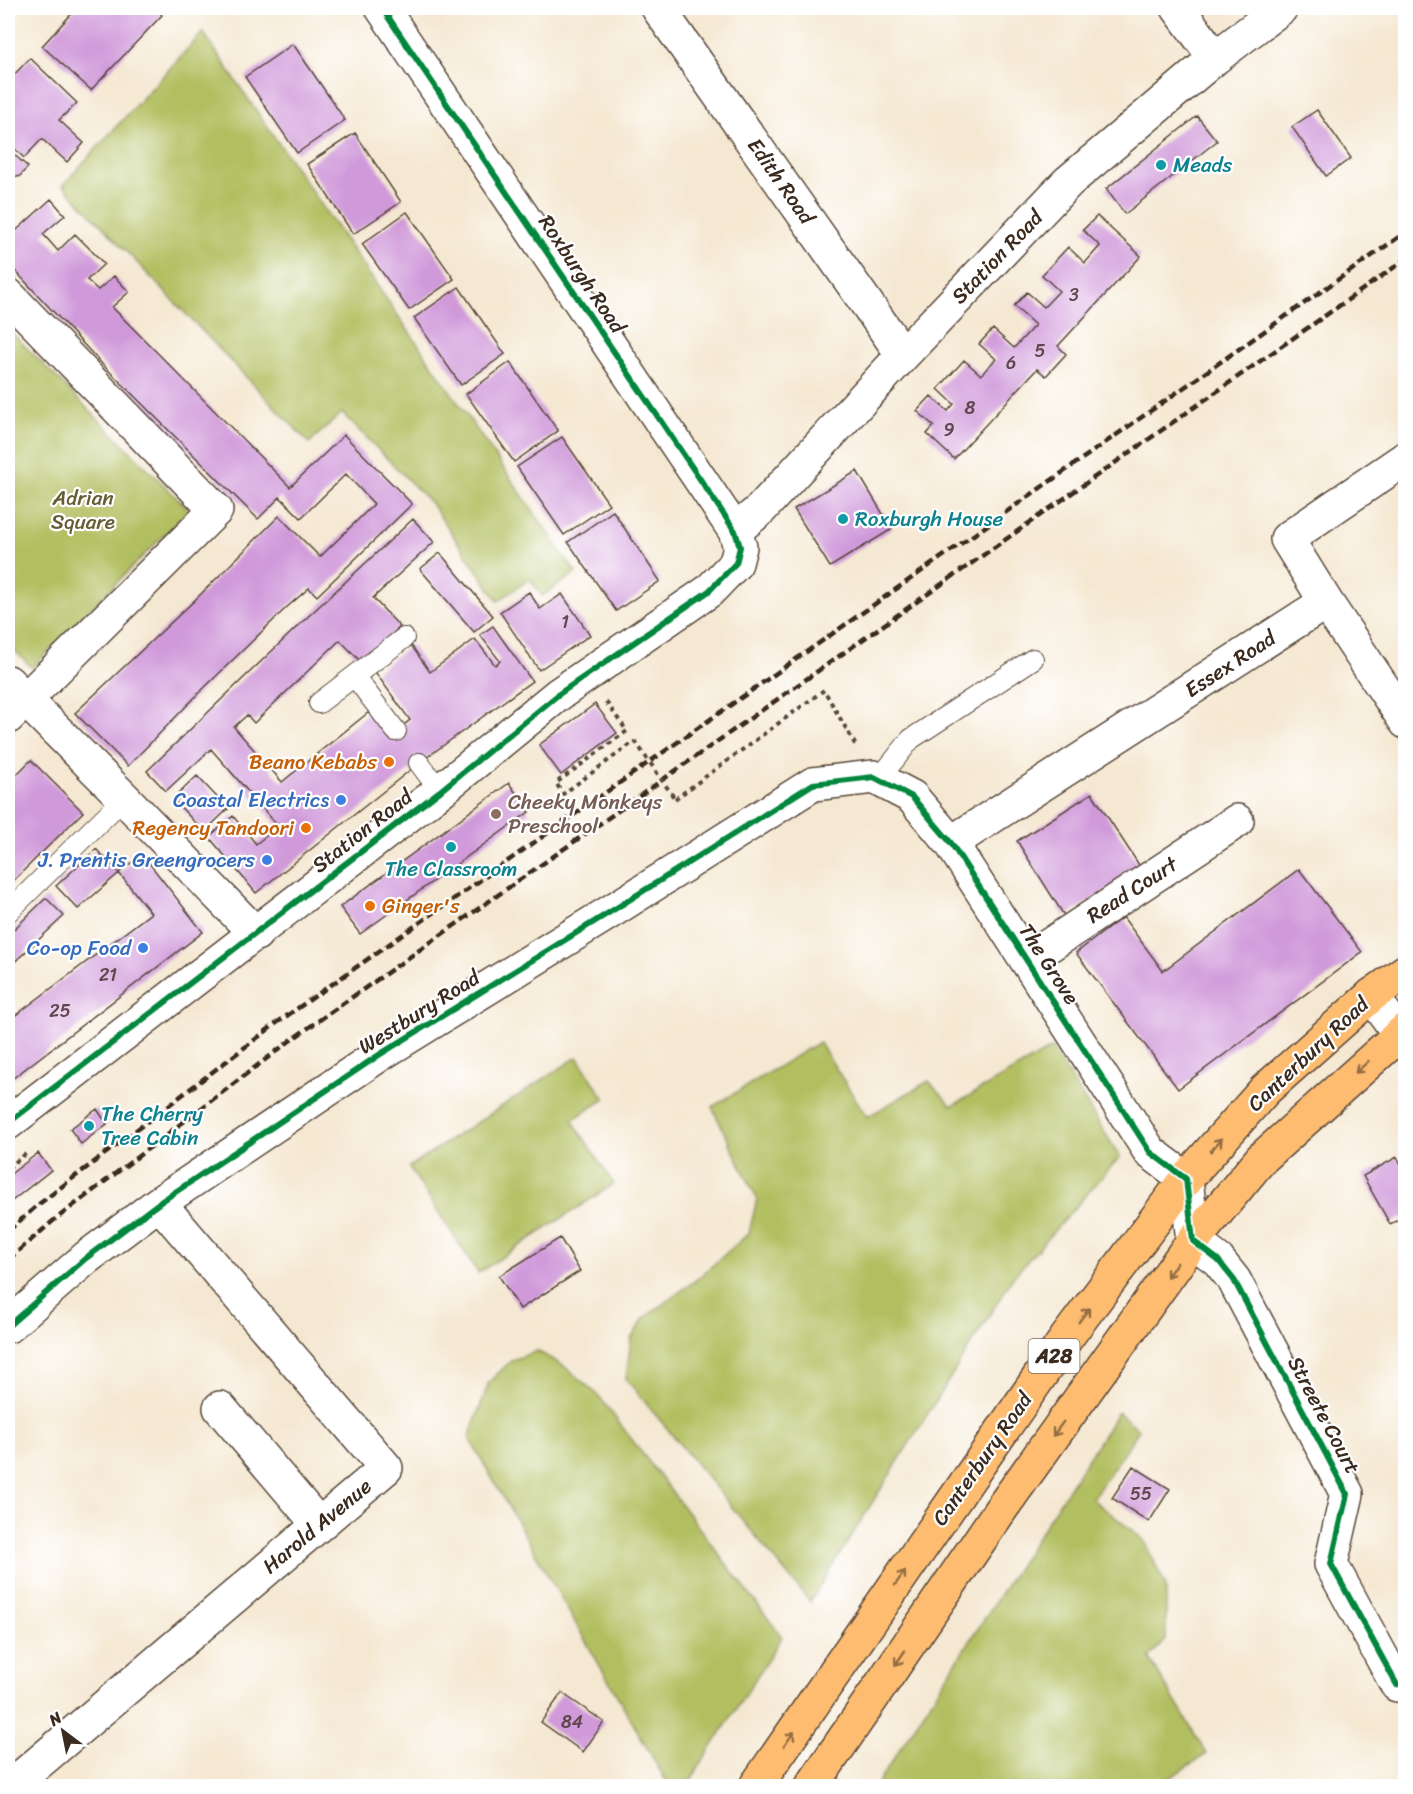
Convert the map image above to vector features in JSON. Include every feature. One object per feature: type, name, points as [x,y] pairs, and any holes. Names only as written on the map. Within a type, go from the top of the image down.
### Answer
[{"type":"highway","name":"Canterbury Road","points":[[756,1786],[1067,1337],[1186,1179],[1264,1090],[1372,995],[1406,971]]},
{"type":"highway","name":"A28","points":[[812,1786],[1001,1509],[1193,1241],[1261,1159],[1403,1035]]},
{"type":"street","name":"Roxburgh Road","points":[[381,8],[735,531]]},
{"type":"street","name":"Edith Road","points":[[658,8],[903,355]]},
{"type":"street","points":[[1178,8],[1215,58]]},
{"type":"street","name":"Station Road","points":[[8,1123],[440,791],[559,694],[709,591],[736,563],[740,547],[735,531],[761,509],[903,355],[1068,182],[1215,58],[1281,8]]},
{"type":"street","points":[[8,295],[216,510],[13,700],[124,798],[256,934]]},
{"type":"street","points":[[1406,458],[1287,539],[1406,722]]},
{"type":"street","name":"Essex Road","points":[[951,843],[1326,602]]},
{"type":"street","name":"The Grove","points":[[877,778],[912,797],[951,843],[1150,1152],[1186,1179]]},
{"type":"street","name":"Westbury Road","points":[[8,1326],[86,1258],[159,1203],[379,1055],[813,784],[877,778]]},
{"type":"street","name":"Read Court","points":[[1027,960],[1237,821]]},
{"type":"street","points":[[1372,995],[1403,1035]]},
{"type":"street","points":[[1186,1179],[1193,1241]]},
{"type":"street","name":"Harold Avenue","points":[[11,1786],[386,1468],[159,1203]]},
{"type":"street","name":"Streete Court","points":[[1193,1241],[1218,1260],[1234,1280],[1347,1494],[1331,1564],[1401,1693]]},
{"type":"street","points":[[220,1408],[319,1525]]},
{"type":"lane","points":[[319,703],[404,638]]},
{"type":"lane","points":[[877,778],[911,739],[1033,659]]},
{"type":"lane","points":[[355,677],[396,731]]},
{"type":"lane","points":[[419,763],[440,791]]},
{"type":"lane","points":[[8,912],[124,798]]},
{"type":"path","points":[[627,731],[555,783],[563,794],[634,741],[675,799],[824,690],[877,778]]},
{"type":"green space","points":[[203,32],[576,573],[542,596],[530,579],[498,601],[430,502],[342,413],[309,443],[63,185]]},
{"type":"green space","name":"Adrian Square","points":[[8,329],[189,510],[32,668],[8,644]]},
{"type":"green space","points":[[819,1042],[867,1117],[929,1081],[952,1106],[1052,1048],[1120,1157],[1014,1276],[810,1602],[626,1379],[631,1339],[644,1318],[697,1279],[749,1233],[757,1199],[712,1107]]},
{"type":"green space","points":[[577,1057],[605,1099],[572,1120],[614,1184],[478,1273],[409,1167]]},
{"type":"green space","points":[[537,1351],[564,1366],[598,1395],[782,1637],[687,1786],[669,1786],[469,1438],[489,1382],[512,1360]]},
{"type":"green space","points":[[1118,1412],[1139,1430],[1092,1499],[1143,1539],[1166,1586],[1166,1639],[1149,1658],[1207,1754],[1156,1786],[876,1786]]},
{"type":"building","points":[[77,8],[154,8],[162,15],[91,90],[42,46]]},
{"type":"building","points":[[293,44],[345,120],[297,153],[245,77]]},
{"type":"building","points":[[30,58],[77,103],[59,120],[84,143],[67,162],[42,139],[24,158],[8,142],[8,81]]},
{"type":"building","points":[[1317,110],[1351,158],[1326,176],[1292,127]]},
{"type":"building","name":"Meads","points":[[1197,116],[1217,141],[1125,214],[1106,189]]},
{"type":"building","points":[[355,133],[401,202],[353,234],[307,164]]},
{"type":"building","points":[[10,151],[28,167],[19,177],[11,175],[8,179],[8,154]]},
{"type":"building","points":[[51,199],[65,215],[43,234],[58,251],[75,234],[91,250],[104,264],[87,280],[98,290],[114,276],[129,292],[112,307],[290,487],[344,435],[412,504],[317,596],[309,588],[286,608],[128,766],[75,713],[196,599],[279,516],[320,557],[374,504],[346,474],[301,518],[280,497],[258,519],[102,364],[8,263],[8,238]]},
{"type":"building","points":[[407,212],[454,279],[409,310],[362,244]]},
{"type":"building","points":[[1097,216],[1141,256],[1058,346],[1066,354],[1046,376],[1037,369],[954,459],[927,434],[934,426],[917,411],[931,396],[948,411],[954,404],[938,389],[964,360],[981,375],[996,359],[979,344],[993,329],[1014,348],[1035,325],[1014,306],[1027,292],[1044,307],[1059,291],[1042,275],[1068,247],[1085,263],[1100,246],[1083,230]]},
{"type":"building","points":[[459,287],[505,354],[461,385],[414,318]]},
{"type":"building","points":[[510,362],[558,431],[514,462],[466,394]]},
{"type":"building","points":[[562,437],[609,504],[564,535],[517,467]]},
{"type":"building","name":"Roxburgh House","points":[[857,471],[892,529],[830,567],[794,509]]},
{"type":"building","points":[[613,511],[660,581],[616,611],[568,542]]},
{"type":"building","points":[[413,519],[434,542],[373,598],[400,627],[361,662],[340,640],[254,723],[247,715],[234,727],[282,782],[369,712],[388,737],[410,720],[375,672],[411,645],[430,672],[475,639],[495,665],[500,661],[480,635],[493,626],[532,681],[419,763],[256,893],[209,837],[233,816],[256,844],[278,826],[211,749],[166,791],[147,771]]},
{"type":"building","points":[[440,553],[493,616],[474,632],[420,569]]},
{"type":"building","points":[[529,592],[540,609],[562,594],[590,635],[539,670],[500,612]]},
{"type":"building","points":[[595,704],[617,733],[561,775],[539,745]]},
{"type":"building","points":[[31,760],[83,812],[8,886],[8,783]]},
{"type":"building","points":[[197,776],[228,809],[204,832],[173,799]]},
{"type":"building","points":[[509,783],[529,812],[360,934],[340,907]]},
{"type":"building","points":[[1092,793],[1141,868],[1065,917],[1017,841]]},
{"type":"building","points":[[96,849],[119,873],[78,909],[56,886]]},
{"type":"building","points":[[142,854],[203,932],[8,1082],[8,1021],[151,913],[119,873]]},
{"type":"building","points":[[1299,869],[1362,952],[1178,1089],[1076,953],[1123,917],[1163,971]]},
{"type":"building","points":[[46,898],[64,916],[8,968],[8,935]]},
{"type":"building","name":"The Cherry Tree Cabin","points":[[97,1109],[107,1124],[81,1144],[70,1129]]},
{"type":"building","points":[[38,1153],[51,1170],[8,1204],[8,1176]]},
{"type":"building","points":[[1397,1157],[1406,1173],[1406,1216],[1390,1224],[1363,1176]]},
{"type":"building","points":[[560,1238],[580,1271],[520,1309],[499,1276]]},
{"type":"building","points":[[1133,1466],[1170,1489],[1149,1522],[1112,1498]]},
{"type":"building","points":[[562,1693],[604,1722],[583,1752],[541,1722]]},
{"type":"railway","points":[[8,1231],[39,1204],[278,1022],[1406,232]]},
{"type":"railway","points":[[8,1260],[53,1221],[291,1040],[1406,259]]},
{"type":"cycle path","points":[[8,1123],[440,791],[559,694],[709,591],[736,563],[740,547],[735,531],[382,8]]},
{"type":"cycle path","points":[[8,1326],[86,1258],[159,1203],[379,1055],[813,784],[874,777],[912,797],[951,843],[1150,1152],[1186,1179],[1193,1241],[1218,1260],[1234,1280],[1347,1494],[1331,1564],[1397,1685]]},
{"type":"place","name":"Meads","points":[[1161,165]]},
{"type":"place","name":"Roxburgh House","points":[[843,519]]},
{"type":"place","name":"Beano Kebabs","points":[[389,762]]},
{"type":"place","name":"Coastal Electrics","points":[[341,800]]},
{"type":"place","name":"Cheeky Monkeys Preschool","points":[[496,814]]},
{"type":"place","name":"Regency Tandoori","points":[[306,828]]},
{"type":"place","name":"The Classroom","points":[[451,847]]},
{"type":"place","name":"J. Prentis Greengrocers","points":[[267,860]]},
{"type":"place","name":"Ginger's","points":[[370,906]]},
{"type":"place","name":"Co-op Food","points":[[143,948]]},
{"type":"place","name":"The Cherry Tree Cabin","points":[[89,1126]]}]
